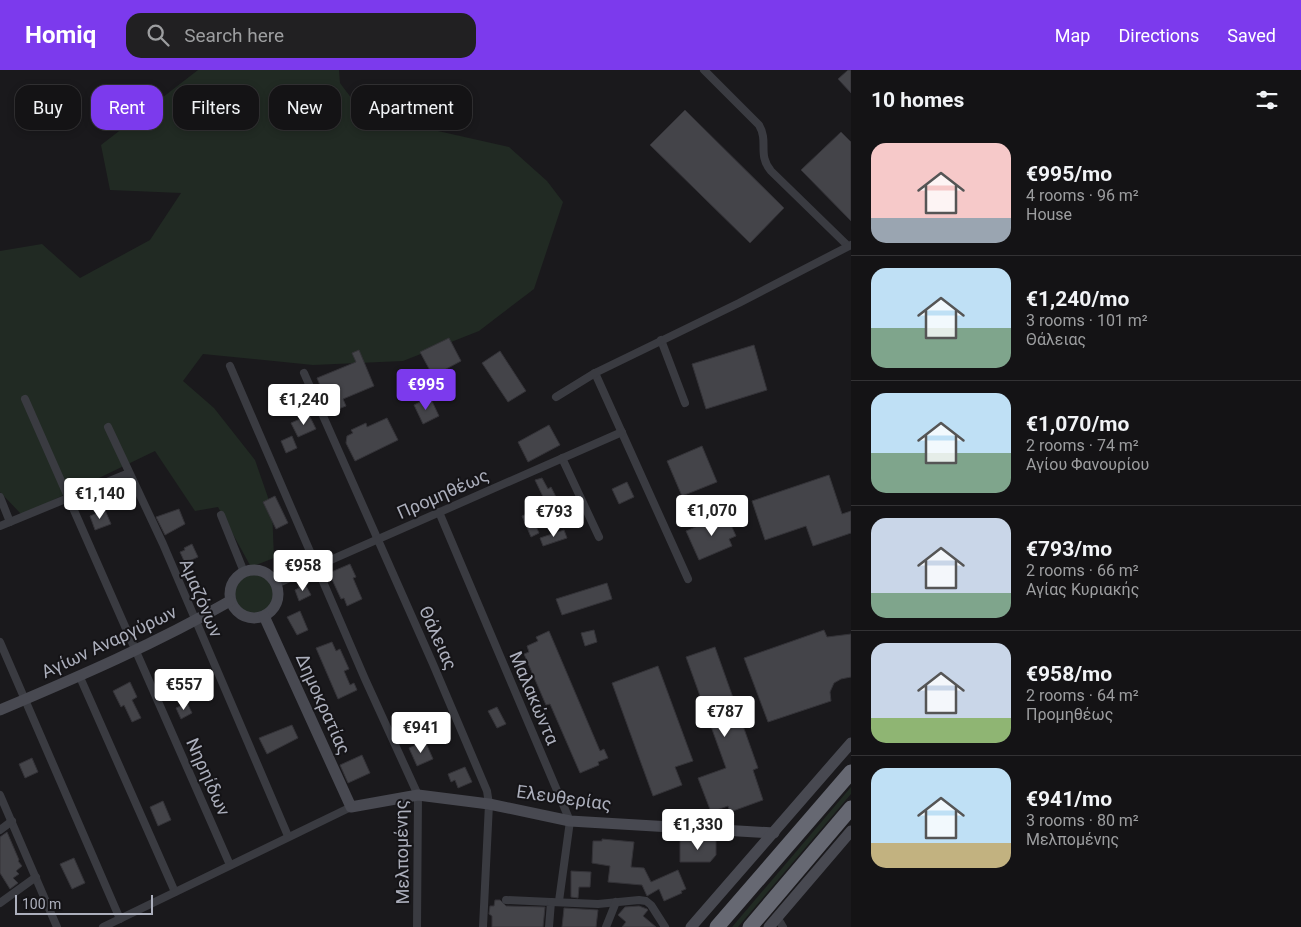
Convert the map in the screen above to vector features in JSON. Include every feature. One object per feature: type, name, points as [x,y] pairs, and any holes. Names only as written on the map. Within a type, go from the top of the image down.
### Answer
[{"type":"highway","points":[[717,927],[851,772]]},
{"type":"highway","points":[[750,927],[851,808]]},
{"type":"street","points":[[556,397],[595,373],[739,303],[850,246],[771,171],[763,156],[763,136],[759,126],[706,71]]},
{"type":"street","points":[[661,340],[685,403]]},
{"type":"street","name":"Μελπομένης","points":[[230,366],[318,566],[365,679],[418,795],[417,927]]},
{"type":"street","name":"Θάλειας","points":[[304,373],[434,664],[487,791],[489,804],[483,927]]},
{"type":"street","points":[[595,373],[688,579]]},
{"type":"street","name":"Νηρηίδων","points":[[25,399],[230,865]]},
{"type":"street","name":"Αμαζόνων","points":[[108,427],[288,836]]},
{"type":"street","name":"Προμηθέως","points":[[276,584],[622,432]]},
{"type":"street","points":[[562,458],[599,537]]},
{"type":"street","points":[[0,526],[129,473]]},
{"type":"street","points":[[0,497],[10,522]]},
{"type":"street","name":"Μαλακώντα","points":[[439,512],[570,820]]},
{"type":"street","points":[[221,516],[244,572]]},
{"type":"street","points":[[258,570],[266,572],[276,584],[278,600],[275,607],[264,616],[255,619],[240,614],[230,601],[232,584],[236,577],[244,572],[258,570]]},
{"type":"street","name":"Αγίων Αναργύρων","points":[[0,710],[136,649],[195,621],[230,601]]},
{"type":"street","name":"Δημοκρατίας","points":[[264,616],[351,807]]},
{"type":"street","points":[[0,642],[120,919]]},
{"type":"street","points":[[79,675],[175,892]]},
{"type":"street","points":[[691,927],[727,883],[774,833],[851,743]]},
{"type":"street","points":[[0,795],[58,927]]},
{"type":"street","name":"Ελευθερίας","points":[[351,807],[418,795],[489,804],[570,820],[774,833]]},
{"type":"street","points":[[103,927],[351,807]]},
{"type":"street","points":[[549,927],[570,820]]},
{"type":"street","points":[[0,830],[12,821]]},
{"type":"street","points":[[769,927],[780,922],[851,831]]},
{"type":"street","points":[[0,903],[36,877]]},
{"type":"street","points":[[506,900],[598,904],[646,902],[651,905],[665,927]]},
{"type":"street","points":[[606,927],[616,902]]},
{"type":"shaded area","points":[[198,70],[339,70],[340,83],[351,98],[351,130],[435,130],[509,147],[547,181],[563,202],[534,289],[479,331],[403,361],[313,365],[203,354],[183,381],[214,408],[255,460],[272,509],[274,558],[251,567],[218,507],[195,511],[155,451],[22,515],[0,492],[0,251],[42,244],[80,278],[150,240],[181,193],[110,190],[101,145],[120,130],[163,130],[163,97],[173,89],[173,130],[259,130],[259,85],[179,85]]},
{"type":"shaded area","points":[[254,575],[261,576],[267,581],[272,587],[272,601],[267,607],[261,612],[254,613],[247,612],[241,607],[236,601],[235,594],[236,587],[241,581],[247,576]]},
{"type":"shaded area","points":[[851,787],[851,794],[738,927],[732,927]]},
{"type":"building","points":[[848,70],[851,70],[851,93],[838,79]]},
{"type":"building","points":[[685,110],[784,208],[750,243],[650,145]]},
{"type":"building","points":[[841,132],[851,142],[851,221],[801,170]]},
{"type":"building","points":[[449,338],[461,361],[433,376],[420,352]]},
{"type":"building","points":[[754,345],[767,390],[706,409],[692,364]]},
{"type":"building","points":[[359,350],[374,386],[343,399],[346,406],[331,412],[317,378],[356,362],[352,353]]},
{"type":"building","points":[[500,351],[526,391],[508,402],[482,363]]},
{"type":"building","points":[[430,397],[439,416],[423,424],[414,405]]},
{"type":"building","points":[[309,415],[316,429],[298,437],[291,423]]},
{"type":"building","points":[[387,418],[398,440],[355,461],[346,443],[347,436],[353,433],[351,430],[366,423],[367,427]]},
{"type":"building","points":[[549,425],[560,445],[528,462],[518,442]]},
{"type":"building","points":[[292,436],[297,448],[286,453],[281,441]]},
{"type":"building","points":[[702,446],[717,482],[682,496],[667,461]]},
{"type":"building","points":[[829,475],[842,514],[851,511],[851,533],[813,546],[806,526],[765,540],[752,501]]},
{"type":"building","points":[[542,478],[548,489],[551,487],[562,509],[538,520],[535,524],[539,533],[531,537],[522,516],[547,505],[535,480]]},
{"type":"building","points":[[627,482],[634,497],[619,504],[612,489]]},
{"type":"building","points":[[275,496],[288,523],[276,529],[263,502]]},
{"type":"building","points":[[179,509],[185,524],[165,535],[156,517]]},
{"type":"building","points":[[105,510],[111,524],[95,530],[90,516]]},
{"type":"building","points":[[726,514],[736,536],[729,539],[732,546],[699,560],[686,531]]},
{"type":"building","points":[[564,530],[567,538],[543,546],[540,538]]},
{"type":"building","points":[[192,544],[198,557],[185,563],[180,552]]},
{"type":"building","points":[[350,564],[356,577],[353,578],[362,599],[347,606],[344,598],[341,599],[329,573]]},
{"type":"building","points":[[304,582],[311,595],[299,601],[295,590],[299,588],[298,585]]},
{"type":"building","points":[[607,583],[612,599],[562,615],[556,599]]},
{"type":"building","points":[[300,611],[308,630],[297,635],[287,617]]},
{"type":"building","points":[[594,630],[597,642],[585,646],[581,633]]},
{"type":"building","points":[[824,630],[827,637],[851,634],[851,677],[834,683],[830,692],[831,701],[768,722],[744,658]]},
{"type":"building","points":[[549,631],[600,751],[604,749],[608,758],[598,762],[599,765],[580,773],[550,704],[546,705],[524,654],[529,652],[527,646],[538,641],[536,637]]},
{"type":"building","points":[[332,642],[336,651],[340,649],[349,669],[344,671],[350,685],[354,683],[357,690],[338,699],[316,648]]},
{"type":"building","points":[[715,647],[758,768],[753,770],[763,800],[730,812],[728,806],[711,812],[698,778],[726,768],[686,657]]},
{"type":"building","points":[[658,666],[693,761],[675,767],[682,785],[653,796],[612,683]]},
{"type":"building","points":[[130,682],[137,697],[132,700],[141,718],[132,722],[124,705],[121,707],[113,691]]},
{"type":"building","points":[[187,703],[192,713],[181,719],[176,708]]},
{"type":"building","points":[[497,707],[506,724],[497,728],[488,711]]},
{"type":"building","points":[[292,725],[298,738],[267,754],[259,738]]},
{"type":"building","points":[[425,741],[433,759],[417,766],[409,748]]},
{"type":"building","points":[[362,755],[370,773],[348,783],[340,765]]},
{"type":"building","points":[[32,758],[38,772],[25,778],[19,764]]},
{"type":"building","points":[[465,767],[472,782],[458,788],[455,780],[451,782],[448,774]]},
{"type":"building","points":[[163,801],[171,820],[158,826],[150,807]]},
{"type":"building","points":[[7,832],[18,861],[22,866],[16,871],[19,874],[13,878],[18,883],[10,889],[0,873],[0,837]]},
{"type":"building","points":[[602,839],[634,842],[631,867],[644,868],[651,882],[678,870],[686,889],[681,891],[682,893],[664,901],[659,889],[647,896],[642,885],[608,882],[610,866],[592,863],[593,841],[602,841]]},
{"type":"building","points":[[680,840],[716,840],[716,855],[710,862],[680,862]]},
{"type":"building","points":[[74,858],[85,883],[72,889],[60,864]]},
{"type":"building","points":[[571,871],[591,872],[590,887],[579,887],[578,898],[571,897]]},
{"type":"building","points":[[495,900],[500,900],[506,906],[545,907],[543,927],[492,927],[492,916],[489,914],[490,906],[494,906]]},
{"type":"building","points":[[639,906],[648,910],[643,916],[656,927],[622,927],[626,922],[618,915],[625,907]]},
{"type":"building","points":[[564,908],[598,910],[596,927],[562,927]]}]
